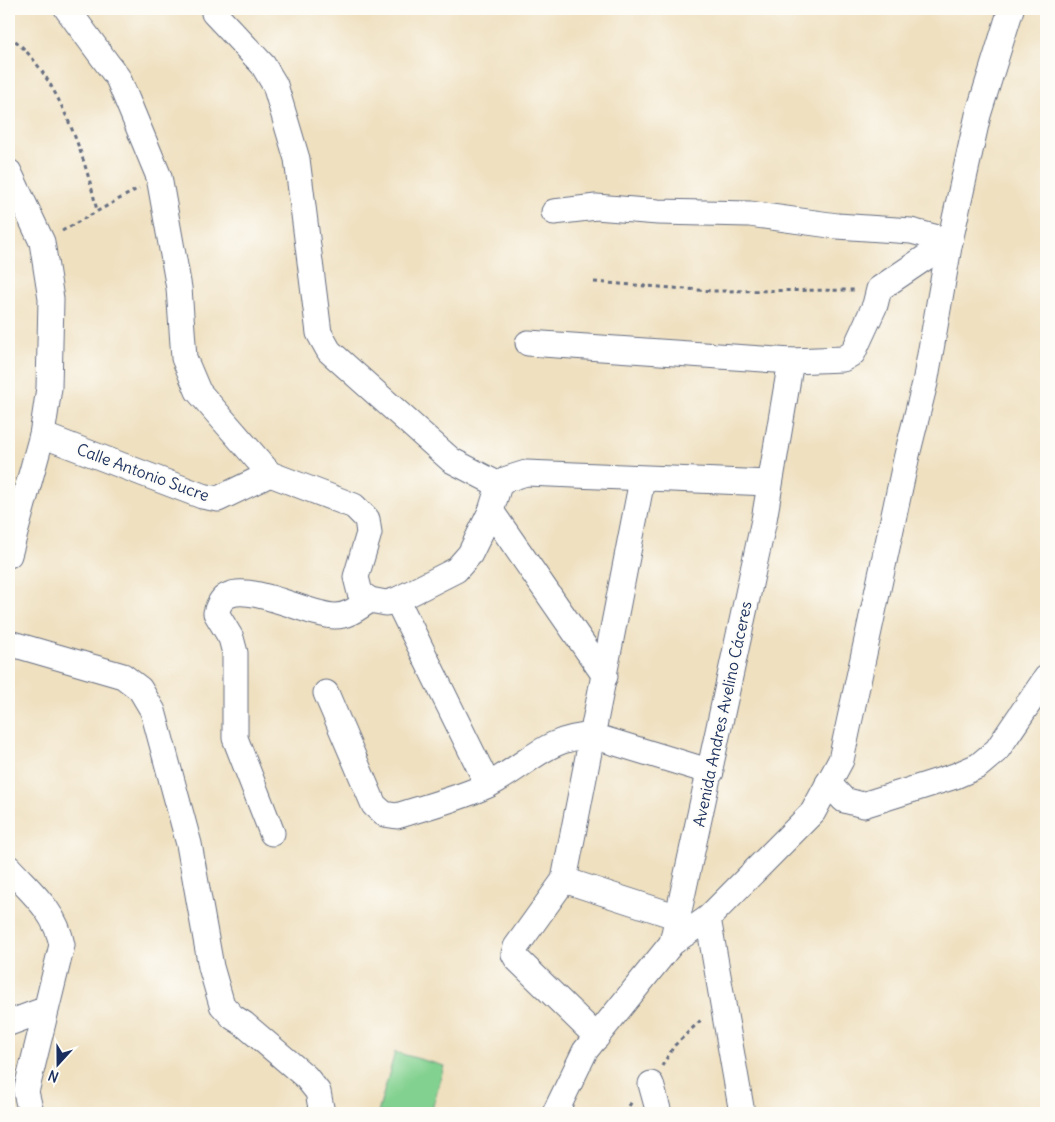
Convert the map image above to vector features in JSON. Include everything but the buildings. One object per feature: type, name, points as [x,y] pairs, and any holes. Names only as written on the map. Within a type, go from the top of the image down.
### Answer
[{"type":"street","points":[[67,9],[118,78],[160,177],[180,288],[184,358],[198,391],[270,474],[354,506],[367,519],[369,534],[356,577],[360,593],[370,600],[386,603],[397,600],[456,570],[470,554],[491,511],[499,485],[507,479],[526,473],[642,480],[769,483]]},
{"type":"street","points":[[555,1113],[585,1051],[672,943],[708,918],[813,812],[841,760],[907,455],[925,383],[950,241],[978,115],[1011,9]]},
{"type":"street","points":[[214,13],[263,65],[275,85],[298,159],[319,333],[323,343],[329,351],[451,460],[499,485]]},
{"type":"street","points":[[9,172],[42,242],[51,299],[49,388],[42,434],[9,554]]},
{"type":"street","points":[[554,212],[596,207],[658,212],[750,214],[837,226],[911,231],[950,241]]},
{"type":"street","points":[[528,343],[791,360],[843,359],[853,353],[875,305],[879,289],[950,241]]},
{"type":"street","name":"Avenida Andres Avelino Cáceres","points":[[672,943],[711,772],[764,520],[791,360]]},
{"type":"street","name":"Calle Antonio Sucre","points":[[42,434],[202,496],[218,499],[270,474]]},
{"type":"street","points":[[597,1037],[514,954],[516,947],[564,880],[642,480]]},
{"type":"street","points":[[491,511],[604,676]]},
{"type":"street","points":[[272,833],[235,738],[235,654],[231,638],[216,613],[220,603],[229,595],[245,593],[288,602],[334,616],[351,613],[370,600]]},
{"type":"street","points":[[397,600],[488,785]]},
{"type":"street","points":[[9,643],[122,676],[140,689],[153,711],[189,844],[211,967],[222,1005],[233,1017],[244,1024],[306,1077],[318,1092],[322,1113]]},
{"type":"street","points":[[828,783],[844,800],[863,805],[955,776],[978,766],[997,750],[1046,678]]},
{"type":"street","points":[[326,692],[374,804],[384,814],[397,816],[488,785],[520,766],[544,748],[560,740],[593,736],[711,772]]},
{"type":"street","points":[[9,868],[49,911],[60,934],[62,945],[44,1010],[26,1092],[31,1113]]},
{"type":"street","points":[[564,880],[678,917]]},
{"type":"street","points":[[708,918],[742,1113]]},
{"type":"street","points":[[9,1023],[44,1010]]},
{"type":"street","points":[[651,1084],[659,1113]]},
{"type":"path","points":[[9,36],[20,44],[48,80],[89,174],[97,211]]},
{"type":"path","points":[[42,242],[160,177]]},
{"type":"path","points":[[594,282],[712,291],[879,289]]},
{"type":"path","points":[[625,1113],[631,1102],[651,1084],[674,1046],[722,999]]},
{"type":"green space","points":[[395,1052],[444,1066],[431,1113],[378,1113]]}]
